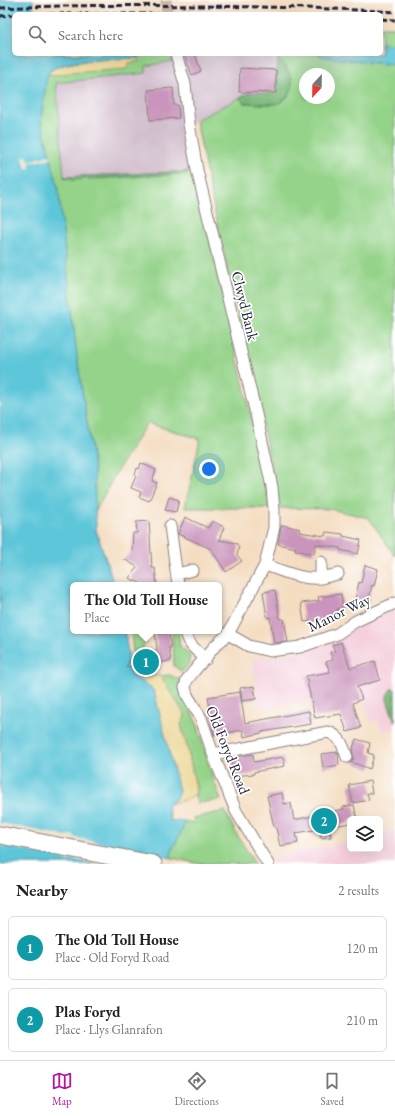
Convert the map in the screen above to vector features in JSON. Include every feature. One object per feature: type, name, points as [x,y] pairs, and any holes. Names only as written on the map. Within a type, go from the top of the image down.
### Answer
[{"type":"main road","points":[[0,835],[151,864]]},
{"type":"street","name":"Clwyd Bank","points":[[177,56],[185,84],[189,124],[197,170],[256,414],[272,487],[274,510],[274,527],[265,565],[228,634],[215,646],[206,659]]},
{"type":"street","points":[[170,526],[177,580],[193,570]]},
{"type":"street","points":[[321,562],[321,578]]},
{"type":"street","points":[[265,565],[310,579],[338,574]]},
{"type":"street","name":"Manor Way","points":[[228,634],[249,646],[270,651],[300,647],[337,634],[356,621],[395,603]]},
{"type":"street","points":[[185,634],[186,638],[192,647],[206,659]]},
{"type":"street","name":"Old Foryd Road","points":[[206,659],[187,680],[185,687],[187,695],[201,718],[213,754],[236,811],[268,864]]},
{"type":"street","points":[[213,754],[328,732],[339,738],[347,756]]},
{"type":"shaded area","points":[[181,56],[279,56],[276,93],[251,92],[189,124],[197,170],[64,177],[56,83],[146,73],[146,66],[173,61]]},
{"type":"shaded area","points":[[395,610],[395,689],[391,689],[387,700],[395,722],[395,728],[382,732],[378,721],[371,722],[364,701],[342,708],[335,689],[310,695],[310,701],[260,709],[252,658],[286,655],[313,648],[349,633],[358,626]]},
{"type":"shaded area","points":[[395,831],[395,864],[275,864],[271,858],[347,842],[347,852],[383,852],[383,833]]},
{"type":"green space","points":[[383,27],[395,27],[395,556],[369,518],[330,509],[280,508],[196,120],[251,92],[276,93],[279,56],[383,56]]},
{"type":"green space","points":[[15,56],[171,56],[173,61],[146,66],[146,73],[56,83],[64,177],[194,171],[267,486],[269,508],[185,508],[200,439],[147,423],[114,476],[95,512],[96,530],[113,582],[90,582]]},
{"type":"green space","points":[[278,58],[285,66],[292,80],[291,91],[288,96],[276,104],[244,103],[240,98],[251,92],[276,93]]},
{"type":"green space","points":[[194,171],[182,174],[73,180],[64,177]]},
{"type":"green space","points":[[131,634],[150,634],[142,652],[133,654]]},
{"type":"green space","points":[[172,634],[178,634],[180,647],[186,651],[190,657],[188,665],[182,672],[174,666]]},
{"type":"green space","points":[[169,675],[181,680],[181,690],[198,726],[212,776],[221,800],[197,803],[195,795],[196,788],[181,724],[185,717],[184,713],[160,676]]},
{"type":"green space","points":[[391,689],[395,689],[395,722],[387,700],[387,695]]},
{"type":"green space","points":[[121,713],[176,799],[167,805],[171,821],[194,823],[193,818],[225,811],[236,833],[255,864],[200,864],[136,850]]},
{"type":"sand","points":[[139,58],[140,61],[129,63],[126,69],[47,76],[52,69],[71,63],[95,60]]},
{"type":"sand","points":[[77,659],[128,662],[131,676],[160,676],[184,713],[185,717],[181,724],[196,788],[195,795],[167,805],[176,799]]},
{"type":"water","points":[[0,0],[33,0],[34,12],[12,12],[12,56],[139,56],[139,58],[82,61],[52,69],[47,76],[41,120],[58,187],[77,356],[94,468],[96,530],[113,582],[70,582],[70,634],[125,634],[131,676],[143,682],[154,691],[179,791],[176,799],[167,805],[170,821],[184,821],[185,824],[172,850],[171,858],[151,853],[149,864],[0,864]]},
{"type":"water","points":[[383,43],[395,45],[395,65],[322,56],[383,56]]},
{"type":"pier","points":[[50,155],[51,158],[29,163],[30,168],[26,169],[23,157],[27,156],[29,161]]},
{"type":"pier","points":[[0,823],[68,837],[71,835],[76,838],[150,853],[149,864],[96,864],[71,859],[69,861],[65,860],[64,858],[0,845]]},
{"type":"building","points":[[185,56],[196,56],[201,71],[192,75]]},
{"type":"building","points":[[240,68],[276,70],[276,93],[239,92]]},
{"type":"building","points":[[173,88],[174,105],[178,105],[179,118],[150,120],[148,90]]},
{"type":"building","points":[[141,463],[156,470],[152,481],[157,483],[149,501],[139,497],[141,492],[131,488],[136,476],[137,468],[139,469]]},
{"type":"building","points":[[169,497],[179,500],[176,512],[165,510]]},
{"type":"building","points":[[185,517],[208,528],[212,521],[224,527],[219,540],[236,543],[239,547],[237,555],[242,561],[226,572],[211,549],[178,534]]},
{"type":"building","points":[[149,521],[152,568],[155,568],[157,582],[138,582],[129,578],[137,567],[124,559],[132,551],[133,533],[137,533],[136,522]]},
{"type":"building","points":[[283,525],[300,529],[299,532],[325,536],[326,532],[343,534],[343,536],[361,540],[358,554],[340,550],[340,548],[316,544],[314,554],[295,550],[296,548],[278,544],[281,526]]},
{"type":"building","points":[[365,565],[378,569],[374,586],[372,585],[368,603],[355,599],[359,582],[361,583]]},
{"type":"building","points":[[275,590],[280,619],[284,619],[288,642],[274,643],[270,617],[267,618],[263,592]]},
{"type":"building","points":[[341,594],[343,608],[337,609],[339,617],[304,622],[301,603],[319,601],[318,597]]},
{"type":"building","points":[[155,634],[169,634],[171,661],[126,667],[133,654],[157,650]]},
{"type":"building","points":[[341,642],[350,668],[375,661],[380,680],[357,687],[362,699],[353,703],[361,728],[347,732],[341,714],[315,718],[306,676],[330,672],[326,662],[333,660],[330,652],[335,651],[332,645]]},
{"type":"building","points":[[254,686],[256,699],[242,701],[240,688]]},
{"type":"building","points":[[240,692],[245,723],[309,711],[311,724],[262,732],[244,737],[243,730],[214,735],[208,697]]},
{"type":"building","points":[[356,739],[370,743],[368,753],[374,755],[370,769],[351,762],[354,759],[352,750],[354,750],[353,748]]},
{"type":"building","points":[[338,752],[339,765],[323,768],[321,754]]},
{"type":"building","points":[[253,754],[254,762],[283,757],[285,766],[254,772],[254,774],[234,776],[231,758]]},
{"type":"building","points":[[370,781],[372,793],[367,793],[369,800],[353,803],[349,785]]},
{"type":"building","points":[[282,793],[284,804],[291,803],[294,820],[344,809],[343,807],[354,805],[356,816],[347,816],[347,824],[329,827],[331,837],[321,838],[320,829],[296,833],[298,843],[280,846],[267,796]]},
{"type":"tunnel","points":[[166,0],[167,12]]},
{"type":"railway","points":[[0,8],[126,5],[298,8],[395,12]]},
{"type":"railway","points":[[0,16],[12,15]]},
{"type":"railway","points":[[383,19],[395,20]]},
{"type":"place","name":"The Old Toll House","points":[[146,662]]},
{"type":"place","name":"Plas Foryd","points":[[324,821]]}]
